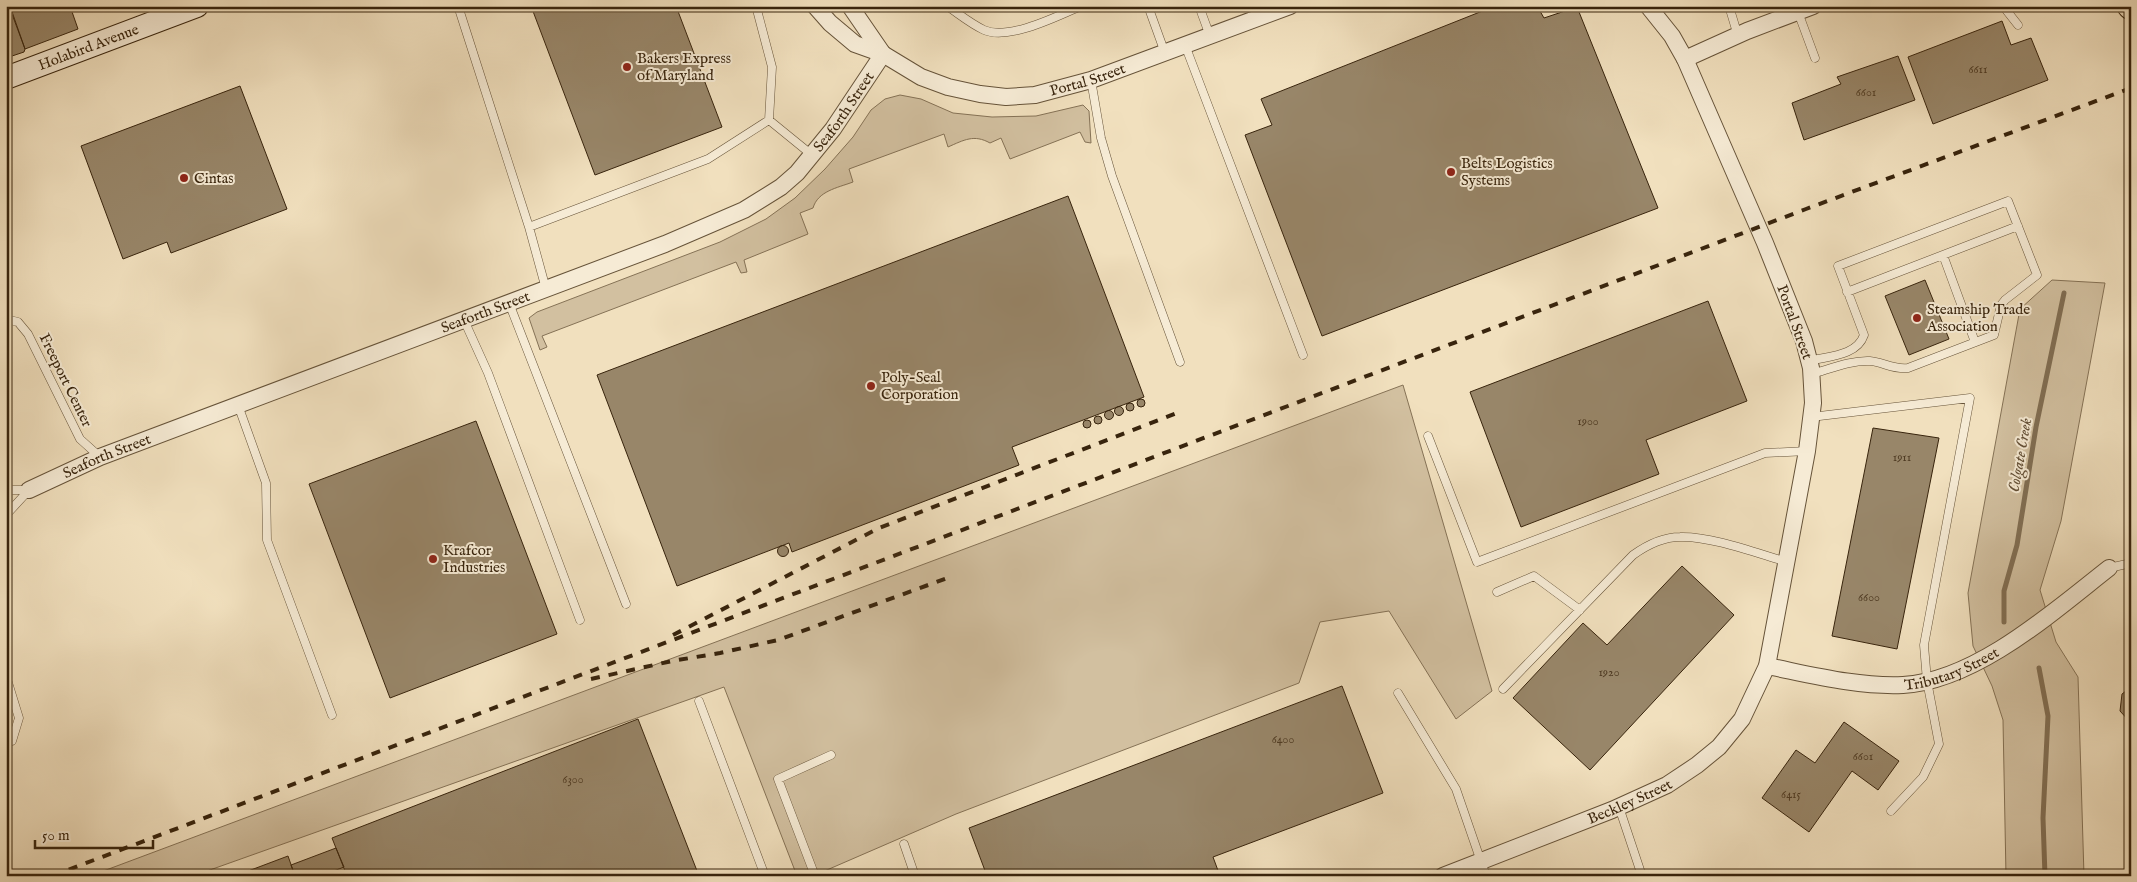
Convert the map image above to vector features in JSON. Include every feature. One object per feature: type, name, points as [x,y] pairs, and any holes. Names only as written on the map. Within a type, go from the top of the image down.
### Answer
[{"type":"main road","name":"Holabird Avenue","points":[[6,78],[197,6]]},
{"type":"street","name":"Portal Street","points":[[815,6],[830,23],[855,44],[883,54],[921,77],[948,87],[1006,97],[1035,95],[1091,80],[1290,6]]},
{"type":"street","name":"Portal Street","points":[[850,6],[883,54]]},
{"type":"street","name":"Portal Street","points":[[1648,6],[1672,36],[1685,59],[1765,243],[1804,341],[1810,367],[1813,391],[1812,417],[1768,666]]},
{"type":"street","points":[[1685,59],[1805,9]]},
{"type":"street","name":"Seaforth Street","points":[[29,490],[100,457],[665,244],[744,210],[781,187],[797,173],[833,129],[883,54]]},
{"type":"street","name":"Tributary Street","points":[[1768,666],[1868,684],[1904,685],[1926,681],[1990,655],[2025,633],[2109,568]]},
{"type":"street","name":"Beckley Street","points":[[1443,876],[1483,869],[1667,784],[1697,765],[1720,747],[1742,719],[1768,666]]},
{"type":"lane","points":[[756,6],[772,67],[769,120]]},
{"type":"lane","points":[[947,6],[984,30],[1004,33],[1037,24],[1082,6]]},
{"type":"lane","points":[[1148,6],[1165,53]]},
{"type":"lane","points":[[1198,6],[1210,36]]},
{"type":"lane","points":[[1729,6],[1738,36]]},
{"type":"lane","points":[[2002,6],[2018,25]]},
{"type":"lane","points":[[458,9],[529,227],[546,289]]},
{"type":"lane","points":[[1805,9],[1815,58]]},
{"type":"lane","points":[[1186,45],[1303,355]]},
{"type":"lane","points":[[1091,80],[1101,138],[1112,176],[1180,362]]},
{"type":"lane","points":[[769,120],[812,155]]},
{"type":"lane","points":[[529,227],[708,158],[769,120]]},
{"type":"lane","points":[[2008,201],[2037,275],[2001,305],[1994,335],[1908,368],[1896,369],[1874,361],[1810,367],[1855,348],[1862,342],[1864,335],[1838,266],[2008,201]]},
{"type":"lane","points":[[1848,292],[2018,226]]},
{"type":"lane","points":[[1943,255],[1975,342]]},
{"type":"lane","points":[[509,303],[626,604]]},
{"type":"lane","name":"Freeport Center","points":[[6,319],[18,322],[28,334],[80,440],[100,457]]},
{"type":"lane","points":[[464,320],[488,373],[580,620]]},
{"type":"lane","points":[[1812,417],[1970,398],[1924,644],[1926,681],[1939,744],[1923,777],[1891,811]]},
{"type":"lane","points":[[238,405],[266,483],[267,540],[332,715]]},
{"type":"lane","points":[[1428,436],[1477,562],[1765,453],[1807,451]]},
{"type":"lane","points":[[6,490],[29,490]]},
{"type":"lane","points":[[6,515],[29,490]]},
{"type":"lane","points":[[1503,690],[1634,555],[1647,546],[1680,537],[1707,540],[1787,562]]},
{"type":"lane","points":[[2109,568],[2131,563]]},
{"type":"lane","points":[[1497,592],[1534,576],[1580,610]]},
{"type":"lane","points":[[6,676],[19,718],[12,741],[6,744]]},
{"type":"lane","points":[[1398,693],[1456,789],[1483,869]]},
{"type":"lane","points":[[698,701],[765,876]]},
{"type":"lane","points":[[815,876],[778,779],[831,755]]},
{"type":"lane","points":[[1619,806],[1642,876]]},
{"type":"lane","points":[[904,844],[915,876]]},
{"type":"shaded area","points":[[900,95],[921,99],[953,113],[992,117],[1036,116],[1083,105],[1089,111],[1091,143],[1085,142],[1080,132],[1010,159],[1001,138],[990,143],[974,138],[948,147],[944,134],[849,169],[853,182],[824,194],[815,202],[813,208],[800,213],[808,234],[744,260],[747,272],[741,273],[736,262],[542,336],[547,347],[540,350],[529,318],[537,312],[720,242],[766,219],[795,198],[825,169],[853,137],[871,110],[885,99]]},
{"type":"shaded area","points":[[2052,280],[2105,283],[2061,521],[2040,590],[2056,642],[2078,677],[2084,876],[2006,876],[2003,720],[1992,686],[1973,646],[1968,593],[2020,309]]},
{"type":"shaded area","points":[[1403,385],[1492,691],[1456,719],[1389,611],[1320,622],[1299,683],[956,814],[813,876],[797,876],[724,687],[193,876],[90,876]]},
{"type":"building","points":[[6,6],[9,6],[25,49],[24,52],[6,58]]},
{"type":"building","points":[[10,6],[70,6],[78,29],[25,49]]},
{"type":"building","name":"Bakers Express of Maryland","points":[[531,6],[676,6],[722,127],[595,175]]},
{"type":"building","name":"Belts Logistics Systems","points":[[1495,6],[1537,6],[1544,18],[1577,7],[1658,208],[1322,336],[1245,135],[1272,125],[1261,99]]},
{"type":"building","points":[[2002,21],[2011,45],[2031,38],[2048,80],[1933,124],[1908,57]]},
{"type":"building","points":[[1898,56],[1915,100],[1804,140],[1792,103],[1841,84],[1837,77]]},
{"type":"building","name":"Cintas","points":[[240,86],[287,209],[171,253],[167,242],[123,259],[81,146]]},
{"type":"building","name":"Poly-Seal Corporation","points":[[1068,196],[1144,397],[1012,447],[1019,465],[792,552],[789,543],[677,586],[597,375]]},
{"type":"building","name":"Steamship Trade Association","points":[[1925,280],[1949,339],[1909,355],[1885,296]]},
{"type":"building","points":[[1708,301],[1747,401],[1646,440],[1659,474],[1521,527],[1470,392]]},
{"type":"building","points":[[2131,315],[2131,341],[2126,332],[2126,323]]},
{"type":"building","points":[[1141,399],[1145,403],[1141,407],[1137,403]]},
{"type":"building","points":[[1130,403],[1134,407],[1130,411],[1126,407]]},
{"type":"building","points":[[1119,407],[1123,411],[1119,415],[1115,411]]},
{"type":"building","points":[[1109,411],[1113,415],[1109,419],[1105,415]]},
{"type":"building","points":[[1098,416],[1102,420],[1098,424],[1094,420]]},
{"type":"building","points":[[1087,420],[1091,424],[1087,428],[1083,424]]},
{"type":"building","name":"Krafcor Industries","points":[[476,421],[557,634],[390,698],[309,484]]},
{"type":"building","points":[[1873,428],[1939,438],[1897,649],[1832,636]]},
{"type":"building","points":[[781,546],[785,546],[788,551],[787,555],[781,556],[778,553],[778,549]]},
{"type":"building","points":[[1682,566],[1734,615],[1590,770],[1513,698],[1583,623],[1607,645]]},
{"type":"building","points":[[1342,686],[1383,793],[1213,857],[1220,876],[987,876],[969,828]]},
{"type":"building","points":[[2131,687],[2131,723],[2120,711],[2122,694]]},
{"type":"building","points":[[638,719],[699,876],[347,876],[332,838]]},
{"type":"building","points":[[1844,722],[1899,761],[1878,790],[1852,771],[1809,832],[1762,798],[1796,750],[1815,763]]},
{"type":"building","points":[[336,848],[344,867],[321,876],[295,876],[291,865]]},
{"type":"building","points":[[288,856],[295,876],[235,876]]},
{"type":"waterway","name":"Colgate Creek","points":[[2004,622],[2004,591],[2017,545],[2036,427],[2064,293]]},
{"type":"waterway","name":"Colgate Creek","points":[[2039,668],[2048,716],[2043,818],[2045,876]]},
{"type":"railway","points":[[52,876],[1806,209],[2131,88]]},
{"type":"railway","points":[[673,635],[879,528],[1182,411]]},
{"type":"railway","points":[[591,679],[778,640],[950,577]]},
{"type":"place","name":"Bakers Express of Maryland","points":[[627,67]]},
{"type":"place","name":"Belts Logistics Systems","points":[[1451,172]]},
{"type":"place","name":"Cintas","points":[[184,178]]},
{"type":"place","name":"Steamship Trade Association","points":[[1917,318]]},
{"type":"place","name":"Poly-Seal Corporation","points":[[871,386]]},
{"type":"place","name":"Krafcor Industries","points":[[433,559]]}]
